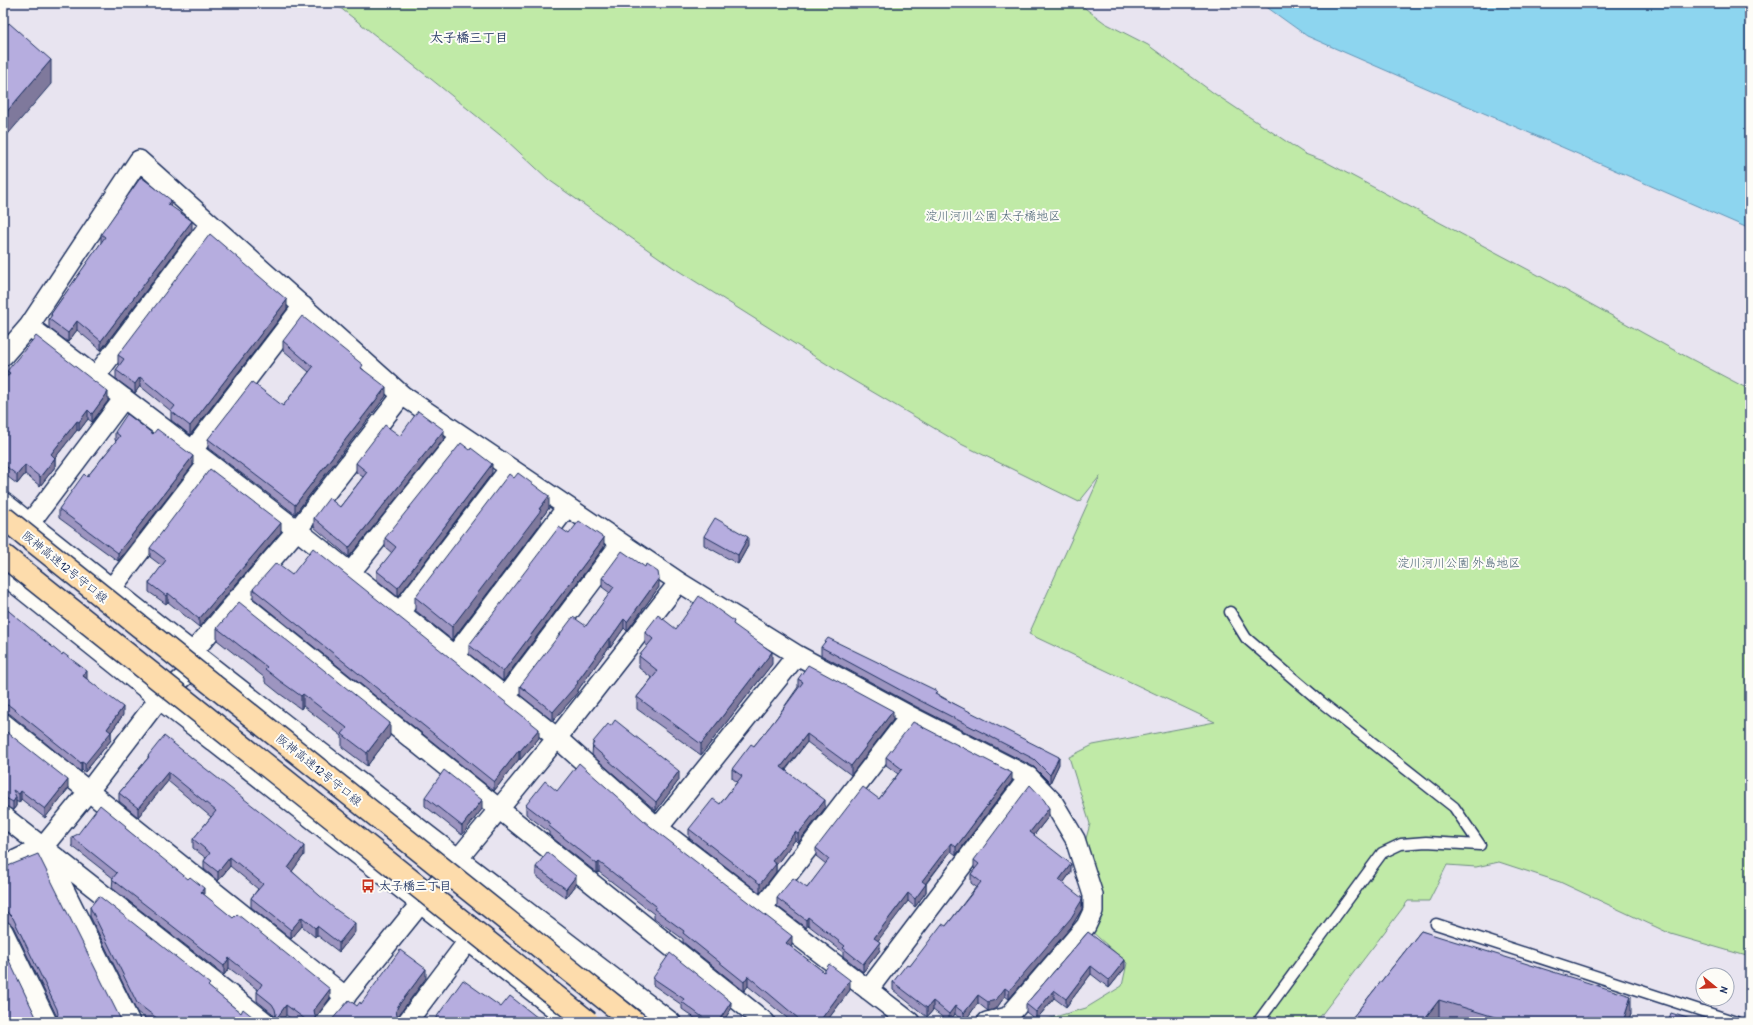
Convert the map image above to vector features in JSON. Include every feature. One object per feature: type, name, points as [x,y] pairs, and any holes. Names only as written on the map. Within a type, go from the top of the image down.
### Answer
[{"type":"highway","name":"阪神高速12号守口線","points":[[3,518],[634,1022]]},
{"type":"highway","points":[[3,555],[588,1022]]},
{"type":"street","points":[[3,356],[29,326],[139,160],[402,395],[679,582],[796,656],[1029,777],[1053,802],[1075,839],[1093,895],[1093,911],[1086,926],[1008,1017],[987,1022]]},
{"type":"street","points":[[95,377],[210,224]]},
{"type":"street","points":[[192,450],[303,306]]},
{"type":"street","points":[[29,326],[297,530],[557,738],[658,828],[910,1022]]},
{"type":"street","points":[[3,866],[43,847],[88,792],[159,699],[197,657],[236,599],[297,530],[402,395]]},
{"type":"street","points":[[30,523],[124,398]]},
{"type":"street","points":[[350,573],[461,435]]},
{"type":"street","points":[[111,589],[208,462]]},
{"type":"street","points":[[400,612],[510,468]]},
{"type":"street","points":[[3,502],[197,657],[671,1022]]},
{"type":"street","points":[[454,656],[567,506]]},
{"type":"street","points":[[505,697],[621,543]]},
{"type":"street","points":[[3,574],[159,699],[554,1008],[569,1022]]},
{"type":"street","points":[[326,1022],[420,904],[557,738],[679,582]]},
{"type":"street","points":[[236,599],[765,1022]]},
{"type":"street","points":[[658,828],[796,656]]},
{"type":"street","points":[[762,908],[910,716]]},
{"type":"street","points":[[3,723],[346,997]]},
{"type":"street","points":[[868,990],[1029,777]]},
{"type":"street","points":[[3,816],[265,1022]]},
{"type":"street","points":[[43,847],[130,1022]]},
{"type":"street","points":[[3,931],[47,1022]]},
{"type":"street","points":[[407,1022],[468,941]]},
{"type":"lane","points":[[1230,612],[1246,638],[1321,702],[1454,807],[1480,845],[1426,842],[1401,844],[1382,853],[1258,1022]]},
{"type":"lane","points":[[1436,924],[1736,1022]]},
{"type":"green space","name":"淀川河川公園 外島地区","points":[[334,3],[1078,3],[1105,23],[1148,45],[1215,94],[1305,154],[1326,162],[1750,390],[1750,957],[1671,934],[1560,882],[1499,862],[1476,867],[1447,865],[1429,901],[1408,901],[1316,1022],[1037,1022],[1086,1008],[1122,986],[1127,963],[1090,930],[1084,846],[1090,824],[1069,757],[1093,745],[1215,722],[1029,634],[1100,476],[1079,502],[961,444],[849,378],[674,268],[549,180],[505,139]]},
{"type":"water","points":[[1261,3],[1750,3],[1750,229],[1307,36]]},
{"type":"building","points":[[9,23],[51,60],[3,116],[3,30]]},
{"type":"building","points":[[141,177],[171,200],[168,204],[192,221],[101,341],[77,321],[68,333],[49,319],[52,315],[51,314],[105,237],[101,234]]},
{"type":"building","points":[[210,234],[287,300],[190,426],[171,411],[175,406],[140,377],[135,384],[116,370],[124,359],[118,355]]},
{"type":"building","points":[[302,316],[363,365],[361,368],[386,387],[295,505],[208,439],[252,382],[283,406],[313,367],[283,341]]},
{"type":"building","points":[[36,336],[108,392],[92,414],[88,410],[79,422],[77,421],[51,454],[55,458],[40,477],[25,465],[17,475],[3,464],[3,381],[10,373],[7,371]]},
{"type":"building","points":[[418,411],[444,430],[349,548],[314,518],[329,498],[340,507],[367,472],[356,463],[385,425],[400,436]]},
{"type":"building","points":[[127,414],[153,434],[157,429],[193,456],[118,553],[59,509],[84,474],[87,477],[120,436],[115,432]]},
{"type":"building","points":[[461,443],[470,450],[471,448],[492,464],[398,588],[377,571],[396,547],[385,538]]},
{"type":"building","points":[[210,469],[281,523],[199,619],[168,593],[166,596],[149,583],[166,560],[150,548]]},
{"type":"building","points":[[518,473],[549,496],[539,509],[541,510],[452,627],[415,597],[509,474],[514,478]]},
{"type":"building","points":[[715,518],[748,537],[738,555],[704,536]]},
{"type":"building","points":[[579,521],[604,538],[503,672],[469,645],[559,527],[569,534]]},
{"type":"building","points":[[313,548],[539,729],[520,751],[519,750],[494,782],[253,589],[276,563],[292,575]]},
{"type":"building","points":[[622,551],[645,567],[646,564],[658,572],[659,578],[627,622],[624,619],[577,682],[578,683],[553,712],[520,686],[573,617],[586,626],[614,587],[602,578]]},
{"type":"building","points":[[699,596],[734,621],[733,624],[772,652],[701,744],[637,697],[658,671],[639,656],[653,639],[645,632],[658,615],[676,629]]},
{"type":"building","points":[[239,602],[390,723],[367,753],[342,734],[347,728],[303,694],[301,696],[280,681],[265,669],[267,667],[217,628]]},
{"type":"building","points":[[3,603],[6,605],[4,607],[62,655],[63,653],[87,671],[83,676],[123,707],[107,729],[111,732],[85,764],[82,762],[81,763],[10,706],[3,704]]},
{"type":"building","points":[[828,638],[937,691],[935,694],[1059,757],[1050,775],[1034,759],[915,698],[821,647]]},
{"type":"building","points":[[808,665],[893,711],[851,766],[807,734],[781,767],[825,800],[798,834],[795,832],[772,861],[776,864],[760,884],[689,829],[713,799],[720,804],[742,776],[732,769],[751,744],[754,746],[803,682],[798,679]]},
{"type":"building","points":[[615,720],[679,771],[656,802],[592,746],[594,743],[593,742],[608,724],[611,726]]},
{"type":"building","points":[[913,722],[1012,773],[956,847],[951,843],[922,881],[926,884],[915,899],[908,893],[874,938],[880,942],[863,964],[843,948],[845,946],[808,917],[806,920],[777,898],[793,878],[807,888],[829,859],[816,848],[863,787],[879,799],[902,769],[886,757]]},
{"type":"building","points":[[3,729],[68,780],[45,809],[21,791],[19,794],[13,790],[16,797],[13,802],[3,797]]},
{"type":"building","points":[[164,736],[304,846],[288,868],[335,909],[355,923],[339,943],[317,926],[315,928],[302,917],[291,930],[251,898],[263,884],[230,857],[218,872],[204,861],[210,853],[193,839],[216,811],[168,772],[138,808],[119,793],[149,757],[148,756]]},
{"type":"building","points":[[579,763],[651,827],[792,936],[786,943],[824,972],[829,964],[850,980],[819,1022],[797,1022],[799,1019],[748,976],[744,982],[683,933],[684,931],[654,909],[656,906],[599,862],[597,864],[549,826],[551,824],[526,805],[545,781],[557,791]]},
{"type":"building","points":[[444,770],[482,800],[462,826],[425,797]]},
{"type":"building","points":[[1030,785],[1044,800],[1049,808],[1030,832],[1071,864],[1059,880],[1082,898],[1082,900],[1071,918],[1009,991],[1005,988],[996,1000],[988,1002],[978,995],[964,1013],[955,1006],[949,1014],[933,1001],[927,1008],[893,982],[907,964],[910,966],[942,924],[946,926],[981,882],[971,874],[979,864],[974,860]]},
{"type":"building","points":[[100,805],[126,826],[125,828],[188,879],[190,877],[204,888],[201,892],[233,918],[237,914],[330,989],[314,1010],[315,1016],[320,1022],[309,1022],[286,1005],[274,1022],[270,1022],[274,1019],[276,1014],[275,1009],[272,1004],[257,992],[262,984],[229,958],[224,966],[112,879],[117,873],[72,837],[78,834]]},
{"type":"building","points":[[547,852],[576,876],[566,889],[536,867]]},
{"type":"building","points":[[38,854],[120,1018],[125,1022],[53,1022],[56,1020],[58,1014],[57,1009],[13,918],[3,905],[3,868]]},
{"type":"building","points":[[99,896],[210,984],[208,986],[241,1013],[243,1009],[260,1022],[162,1022],[137,1003],[90,907]]},
{"type":"building","points":[[1421,931],[1631,996],[1623,1022],[1511,1022],[1439,1000],[1422,1022],[1349,1022]]},
{"type":"building","points":[[1088,932],[1125,960],[1109,980],[1091,966],[1066,999],[1054,990],[1036,1012],[1026,1004]]},
{"type":"building","points":[[3,948],[37,1019],[40,1022],[3,1022]]},
{"type":"building","points":[[400,950],[426,969],[398,1006],[396,1011],[401,1022],[330,1022],[349,1000],[357,1006],[360,1002],[361,1004]]},
{"type":"building","points":[[670,953],[731,1002],[718,1022],[709,1022],[682,1002],[684,999],[653,978]]},
{"type":"building","points":[[463,980],[501,1007],[510,996],[538,1018],[534,1022],[433,1022]]},
{"type":"building","points":[[1671,1013],[1700,1022],[1668,1022]]},
{"type":"building","points":[[418,1017],[424,1022],[412,1022]]},
{"type":"place","name":"太子橋三丁目","points":[[368,886]]},
{"type":"district","name":"太子橋三丁目","points":[[469,37]]},
{"type":"park label","name":"淀川河川公園 太子橋地区","points":[[993,216]]}]
